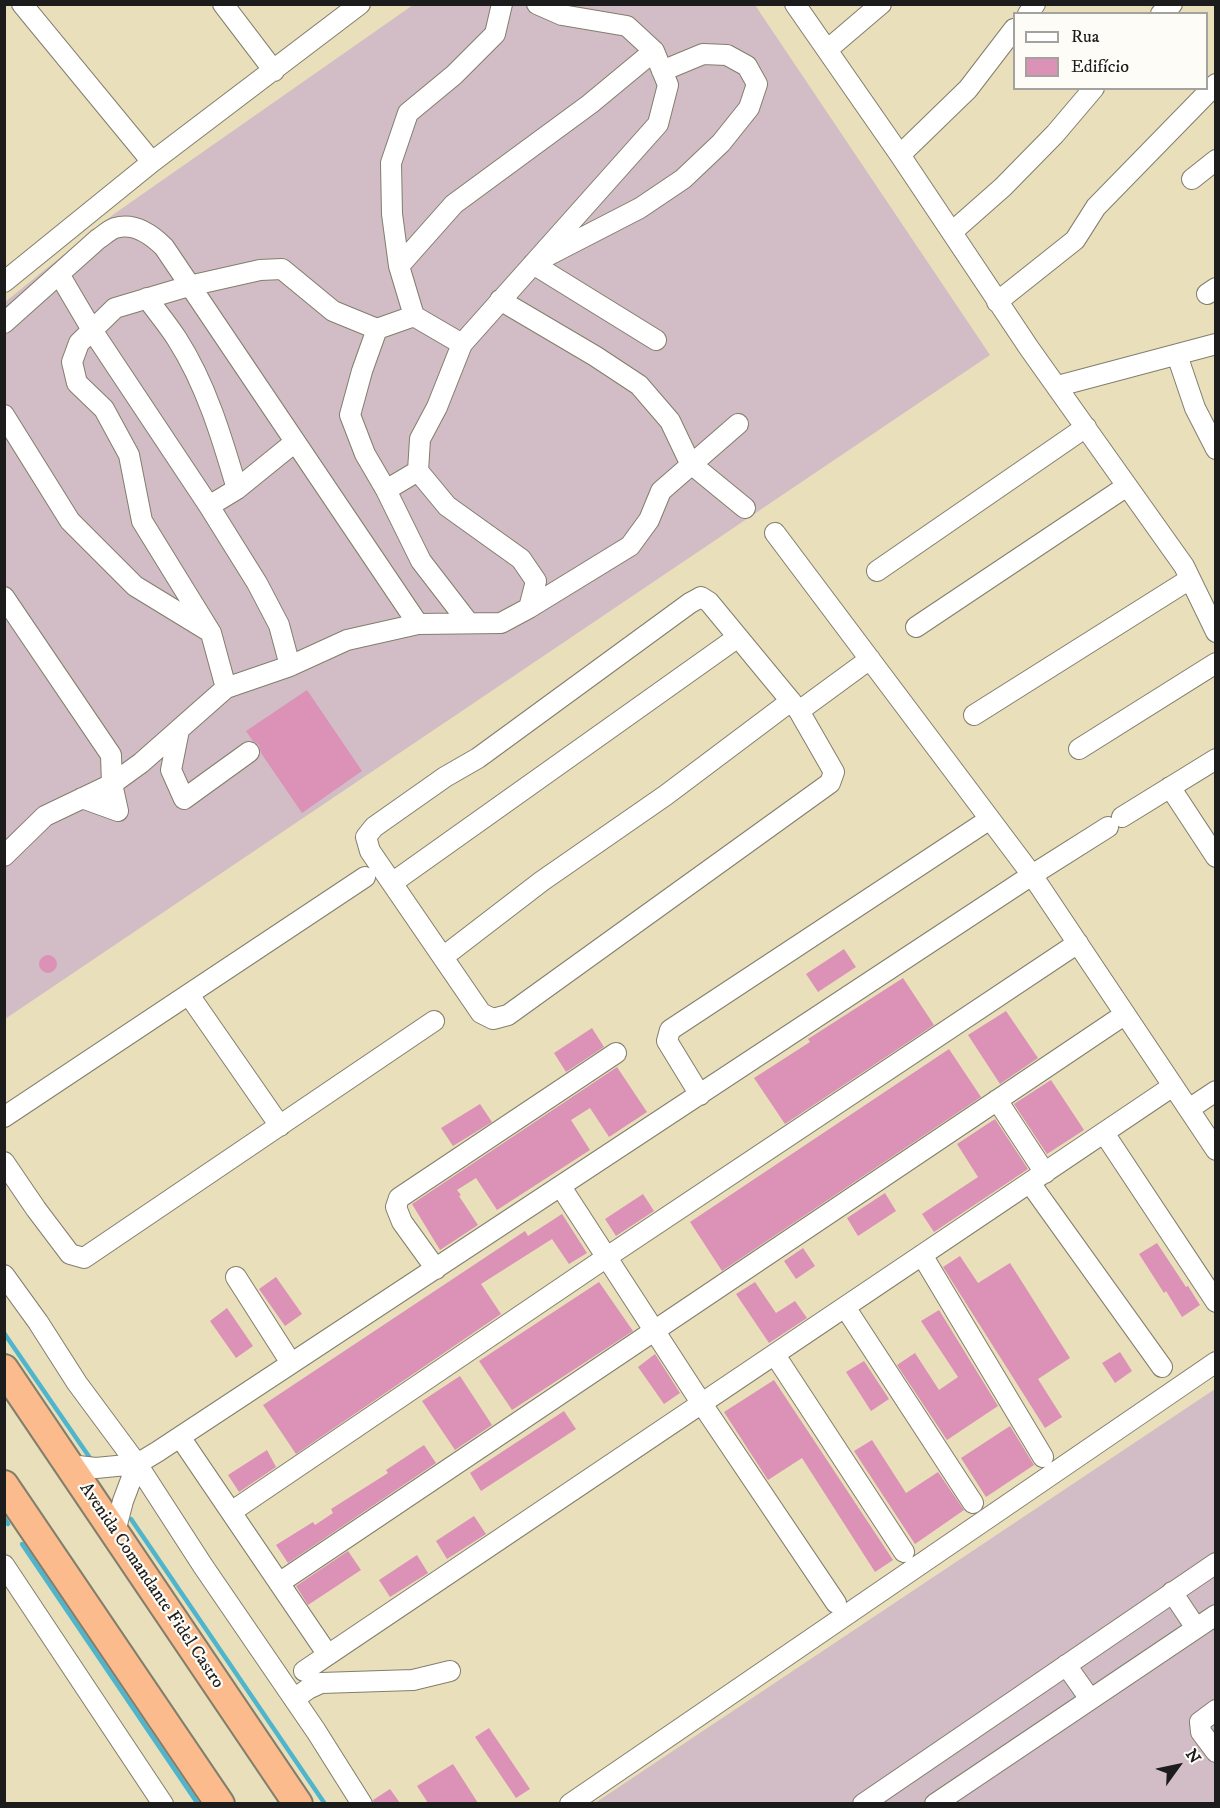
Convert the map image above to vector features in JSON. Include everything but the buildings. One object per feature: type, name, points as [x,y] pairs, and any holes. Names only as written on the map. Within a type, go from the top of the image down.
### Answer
[{"type":"highway","name":"Avenida Comandante Fidel Castro","points":[[4,1369],[298,1803]]},
{"type":"highway","points":[[4,1485],[220,1803]]},
{"type":"street","points":[[22,4],[152,162]]},
{"type":"street","points":[[223,4],[274,71]]},
{"type":"street","points":[[4,282],[152,162],[360,4]]},
{"type":"street","points":[[462,344],[414,316],[399,266],[392,214],[391,163],[408,113],[454,75],[495,34],[502,4]]},
{"type":"street","points":[[529,608],[536,581],[520,559],[447,506],[418,471],[420,440],[437,407],[462,344],[658,124],[668,86],[654,51],[627,26],[562,15],[537,4]]},
{"type":"street","points":[[795,4],[900,155],[997,302],[1184,566],[1215,632]]},
{"type":"street","points":[[827,50],[881,4]]},
{"type":"street","points":[[900,155],[968,89],[1013,30]]},
{"type":"street","points":[[399,266],[454,204],[590,104],[654,51]]},
{"type":"street","points":[[533,264],[640,208],[683,179],[721,143],[742,117],[749,108],[757,84],[747,66],[727,55],[703,54],[662,71]]},
{"type":"street","points":[[997,302],[1075,240],[1096,207],[1215,84]]},
{"type":"street","points":[[952,232],[1003,188],[1055,134],[1092,90]]},
{"type":"street","points":[[1192,179],[1215,160]]},
{"type":"street","points":[[4,323],[98,239],[114,228],[132,227],[151,234],[164,247],[418,624]]},
{"type":"street","points":[[533,264],[656,340]]},
{"type":"street","points":[[226,688],[211,633],[142,521],[129,454],[104,409],[77,383],[72,362],[79,343],[115,308],[189,286],[260,270],[282,269],[333,311],[377,329],[414,316]]},
{"type":"street","points":[[59,274],[257,583],[279,625],[290,666]]},
{"type":"street","points":[[147,298],[178,341],[202,388],[222,438],[237,489]]},
{"type":"street","points":[[500,300],[639,385],[670,421],[690,464],[745,508]]},
{"type":"street","points":[[377,329],[362,370],[350,415],[365,454],[386,490],[421,561],[468,622]]},
{"type":"street","points":[[1058,386],[1215,344]]},
{"type":"street","points":[[1177,355],[1195,408],[1215,449]]},
{"type":"street","points":[[4,415],[70,521],[135,586],[211,633]]},
{"type":"street","points":[[4,856],[45,816],[112,784],[141,763],[226,688],[290,666],[347,640],[418,624],[501,623],[529,608],[630,546],[649,520],[661,491],[738,424]]},
{"type":"street","points":[[877,571],[1086,427]]},
{"type":"street","points":[[209,506],[237,489],[295,442]]},
{"type":"street","points":[[386,490],[418,471]]},
{"type":"street","points":[[916,627],[1127,486]]},
{"type":"street","points":[[775,533],[1032,875],[1215,1150]]},
{"type":"street","points":[[974,715],[1190,579]]},
{"type":"street","points":[[4,597],[111,755],[112,784],[118,811],[82,798]]},
{"type":"street","points":[[701,597],[710,602],[795,706],[834,772],[830,783],[508,1015],[493,1020],[481,1013],[370,851],[366,837],[374,827],[445,777],[478,758],[701,597]]},
{"type":"street","points":[[392,883],[738,637]]},
{"type":"street","points":[[443,957],[542,881],[795,706],[870,659]]},
{"type":"street","points":[[1079,749],[1215,663]]},
{"type":"street","points":[[179,730],[171,770],[184,799],[249,752]]},
{"type":"street","points":[[111,755],[141,763]]},
{"type":"street","points":[[69,1465],[96,1468],[137,1464],[1032,875],[1215,759]]},
{"type":"street","points":[[1170,787],[1215,856]]},
{"type":"street","points":[[700,1095],[667,1041],[670,1030],[990,819]]},
{"type":"street","points":[[4,1117],[365,877]]},
{"type":"street","points":[[231,1512],[607,1257],[1078,943]]},
{"type":"street","points":[[189,995],[280,1126]]},
{"type":"street","points":[[279,1583],[1124,1015]]},
{"type":"street","points":[[4,1162],[70,1254],[84,1258],[434,1021]]},
{"type":"street","points":[[436,1269],[402,1222],[396,1207],[399,1198],[616,1053]]},
{"type":"street","points":[[304,1671],[1173,1086]]},
{"type":"street","points":[[1189,1109],[1215,1091]]},
{"type":"street","points":[[997,1100],[1038,1178],[1162,1367]]},
{"type":"street","points":[[1104,1133],[1215,1302]]},
{"type":"street","points":[[561,1187],[702,1404],[836,1603]]},
{"type":"street","points":[[922,1256],[1042,1457]]},
{"type":"street","points":[[4,1275],[38,1322],[77,1383],[137,1464],[362,1803]]},
{"type":"street","points":[[236,1277],[291,1363]]},
{"type":"street","points":[[846,1307],[973,1503]]},
{"type":"street","points":[[776,1354],[904,1552]]},
{"type":"street","points":[[570,1803],[1215,1362]]},
{"type":"street","points":[[180,1437],[328,1655]]},
{"type":"street","points":[[115,1532],[123,1501],[137,1464]]},
{"type":"street","points":[[862,1803],[1215,1563]]},
{"type":"street","points":[[4,1565],[163,1803]]},
{"type":"street","points":[[1173,1592],[1196,1628]]},
{"type":"street","points":[[935,1803],[1215,1615]]},
{"type":"street","points":[[1066,1665],[1090,1699]]},
{"type":"street","points":[[294,1699],[321,1683],[413,1680],[450,1671]]},
{"type":"street","points":[[1215,1710],[1200,1722],[1201,1732],[1215,1752]]},
{"type":"shaded area","points":[[413,5],[755,5],[990,355],[5,1019],[5,302],[114,214]]},
{"type":"shaded area","points":[[1215,1389],[1215,1803],[595,1803]]},
{"type":"waterway","points":[[4,1333],[90,1458]]},
{"type":"waterway","points":[[4,1518],[8,1524]]},
{"type":"waterway","points":[[131,1519],[325,1804]]},
{"type":"waterway","points":[[22,1544],[198,1804]]}]
